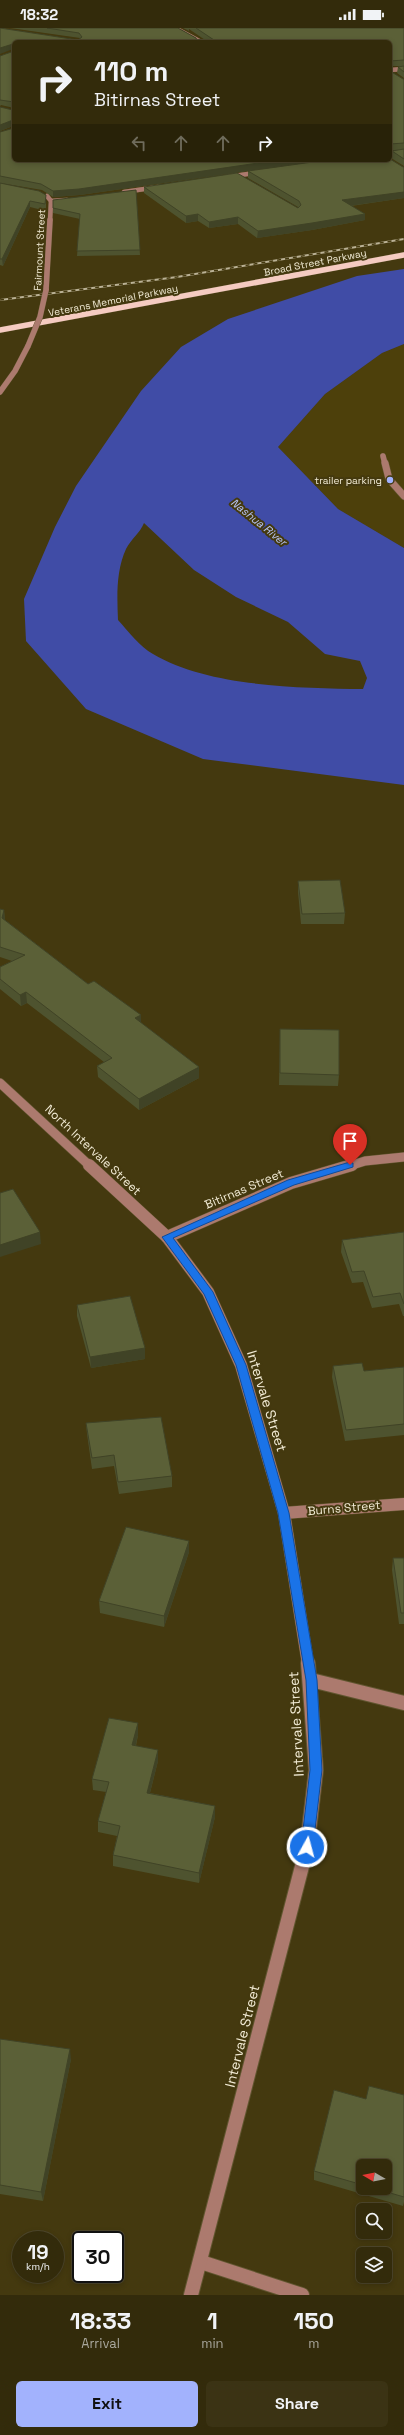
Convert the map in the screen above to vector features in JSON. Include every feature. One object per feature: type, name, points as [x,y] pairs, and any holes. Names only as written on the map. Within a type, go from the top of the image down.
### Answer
[{"type":"main road","name":"Broad Street Parkway","points":[[229,288],[404,255]]},
{"type":"main road","name":"Veterans Memorial Parkway","points":[[0,330],[229,288]]},
{"type":"street","points":[[175,28],[197,40]]},
{"type":"street","points":[[392,72],[404,69]]},
{"type":"street","points":[[392,154],[404,152]]},
{"type":"street","points":[[221,178],[267,171]]},
{"type":"street","points":[[236,175],[245,180]]},
{"type":"street","points":[[119,193],[166,186]]},
{"type":"street","name":"Fairmount Street","points":[[0,392],[15,371],[40,318],[47,283],[47,249],[51,201],[49,197],[41,194]]},
{"type":"street","points":[[51,201],[73,200]]},
{"type":"street","points":[[383,456],[389,479],[404,496]]},
{"type":"street","name":"North Intervale Street","points":[[0,1083],[167,1237]]},
{"type":"street","name":"Bitirnas Street","points":[[167,1237],[291,1183],[365,1161],[404,1157]]},
{"type":"street","name":"Intervale Street","points":[[167,1237],[208,1292],[241,1365],[284,1513],[311,1680],[316,1770],[307,1847],[201,2262],[191,2295]]},
{"type":"street","name":"Burns Street","points":[[284,1513],[404,1504]]},
{"type":"street","points":[[311,1680],[404,1703]]},
{"type":"street","points":[[201,2262],[302,2295]]},
{"type":"shaded area","points":[[404,344],[404,548],[338,509],[278,447],[325,394],[382,353]]},
{"type":"water","name":"Nashua River","points":[[404,269],[404,344],[382,353],[325,394],[278,447],[338,509],[404,548],[404,785],[203,759],[86,709],[26,641],[24,599],[55,527],[76,486],[141,391],[181,347],[228,319],[357,276]],"holes":[[[144,523],[194,570],[236,597],[288,622],[325,654],[360,661],[367,678],[363,689],[311,688],[255,684],[200,673],[175,665],[148,651],[118,620],[117,593],[120,566],[126,549]]]},
{"type":"building","points":[[0,28],[78,40],[12,40],[12,45],[0,48]]},
{"type":"building","points":[[47,28],[178,28],[197,40],[78,40],[82,37],[79,33]]},
{"type":"building","points":[[196,28],[404,28],[404,60],[392,61],[392,40],[214,40]]},
{"type":"building","points":[[12,52],[12,102],[0,100],[0,56]]},
{"type":"building","points":[[404,66],[404,72],[398,67]]},
{"type":"building","points":[[392,72],[404,79],[404,143],[392,144]]},
{"type":"building","points":[[0,107],[12,110],[12,120],[0,125]]},
{"type":"building","points":[[12,129],[12,162],[265,162],[79,189],[53,191],[41,184],[0,176],[0,132]]},
{"type":"building","points":[[404,149],[404,159],[392,151]]},
{"type":"building","points":[[392,160],[404,167],[404,192],[342,200],[365,214],[258,231],[238,217],[209,222],[198,214],[186,216],[144,187],[237,173],[298,208],[301,205],[299,201],[248,171],[313,162],[392,162]]},
{"type":"building","points":[[0,183],[39,191],[46,195],[45,204],[30,201],[2,259],[0,259]]},
{"type":"building","points":[[136,190],[140,250],[77,251],[80,214],[53,208],[53,200]]},
{"type":"building","points":[[340,880],[345,913],[302,914],[298,881]]},
{"type":"building","points":[[0,909],[4,910],[2,918],[88,984],[94,981],[141,1015],[135,1018],[199,1067],[139,1099],[97,1066],[112,1058],[26,992],[20,995],[0,979],[0,967],[25,955],[0,947]]},
{"type":"building","points":[[280,1029],[339,1030],[339,1075],[280,1073]]},
{"type":"building","points":[[13,1189],[40,1232],[0,1245],[0,1193]]},
{"type":"building","points":[[404,1232],[404,1304],[400,1293],[373,1297],[364,1271],[352,1272],[342,1240]]},
{"type":"building","points":[[130,1296],[145,1348],[90,1357],[77,1305]]},
{"type":"building","points":[[362,1363],[364,1371],[404,1367],[404,1424],[346,1430],[333,1366]]},
{"type":"building","points":[[161,1417],[172,1476],[118,1482],[114,1455],[92,1458],[86,1423]]},
{"type":"building","points":[[126,1527],[189,1541],[164,1616],[99,1601]]},
{"type":"building","points":[[393,1558],[404,1558],[404,1613],[401,1613]]},
{"type":"building","points":[[109,1718],[138,1723],[132,1745],[158,1750],[147,1793],[215,1806],[199,1873],[113,1855],[120,1826],[98,1821],[109,1782],[92,1779]]},
{"type":"building","points":[[0,2039],[70,2049],[41,2192],[0,2185]]},
{"type":"building","points":[[369,2086],[404,2095],[404,2197],[392,2194],[392,2159],[356,2159],[356,2183],[314,2171],[334,2090],[366,2099]]},
{"type":"railway","points":[[0,300],[177,277],[404,239]]},
{"type":"place","name":"trailer parking","points":[[390,480]]},
{"type":"route","points":[[307,1847],[316,1770],[311,1680],[284,1513],[241,1365],[208,1292],[167,1237],[291,1183],[350,1165]]}]
